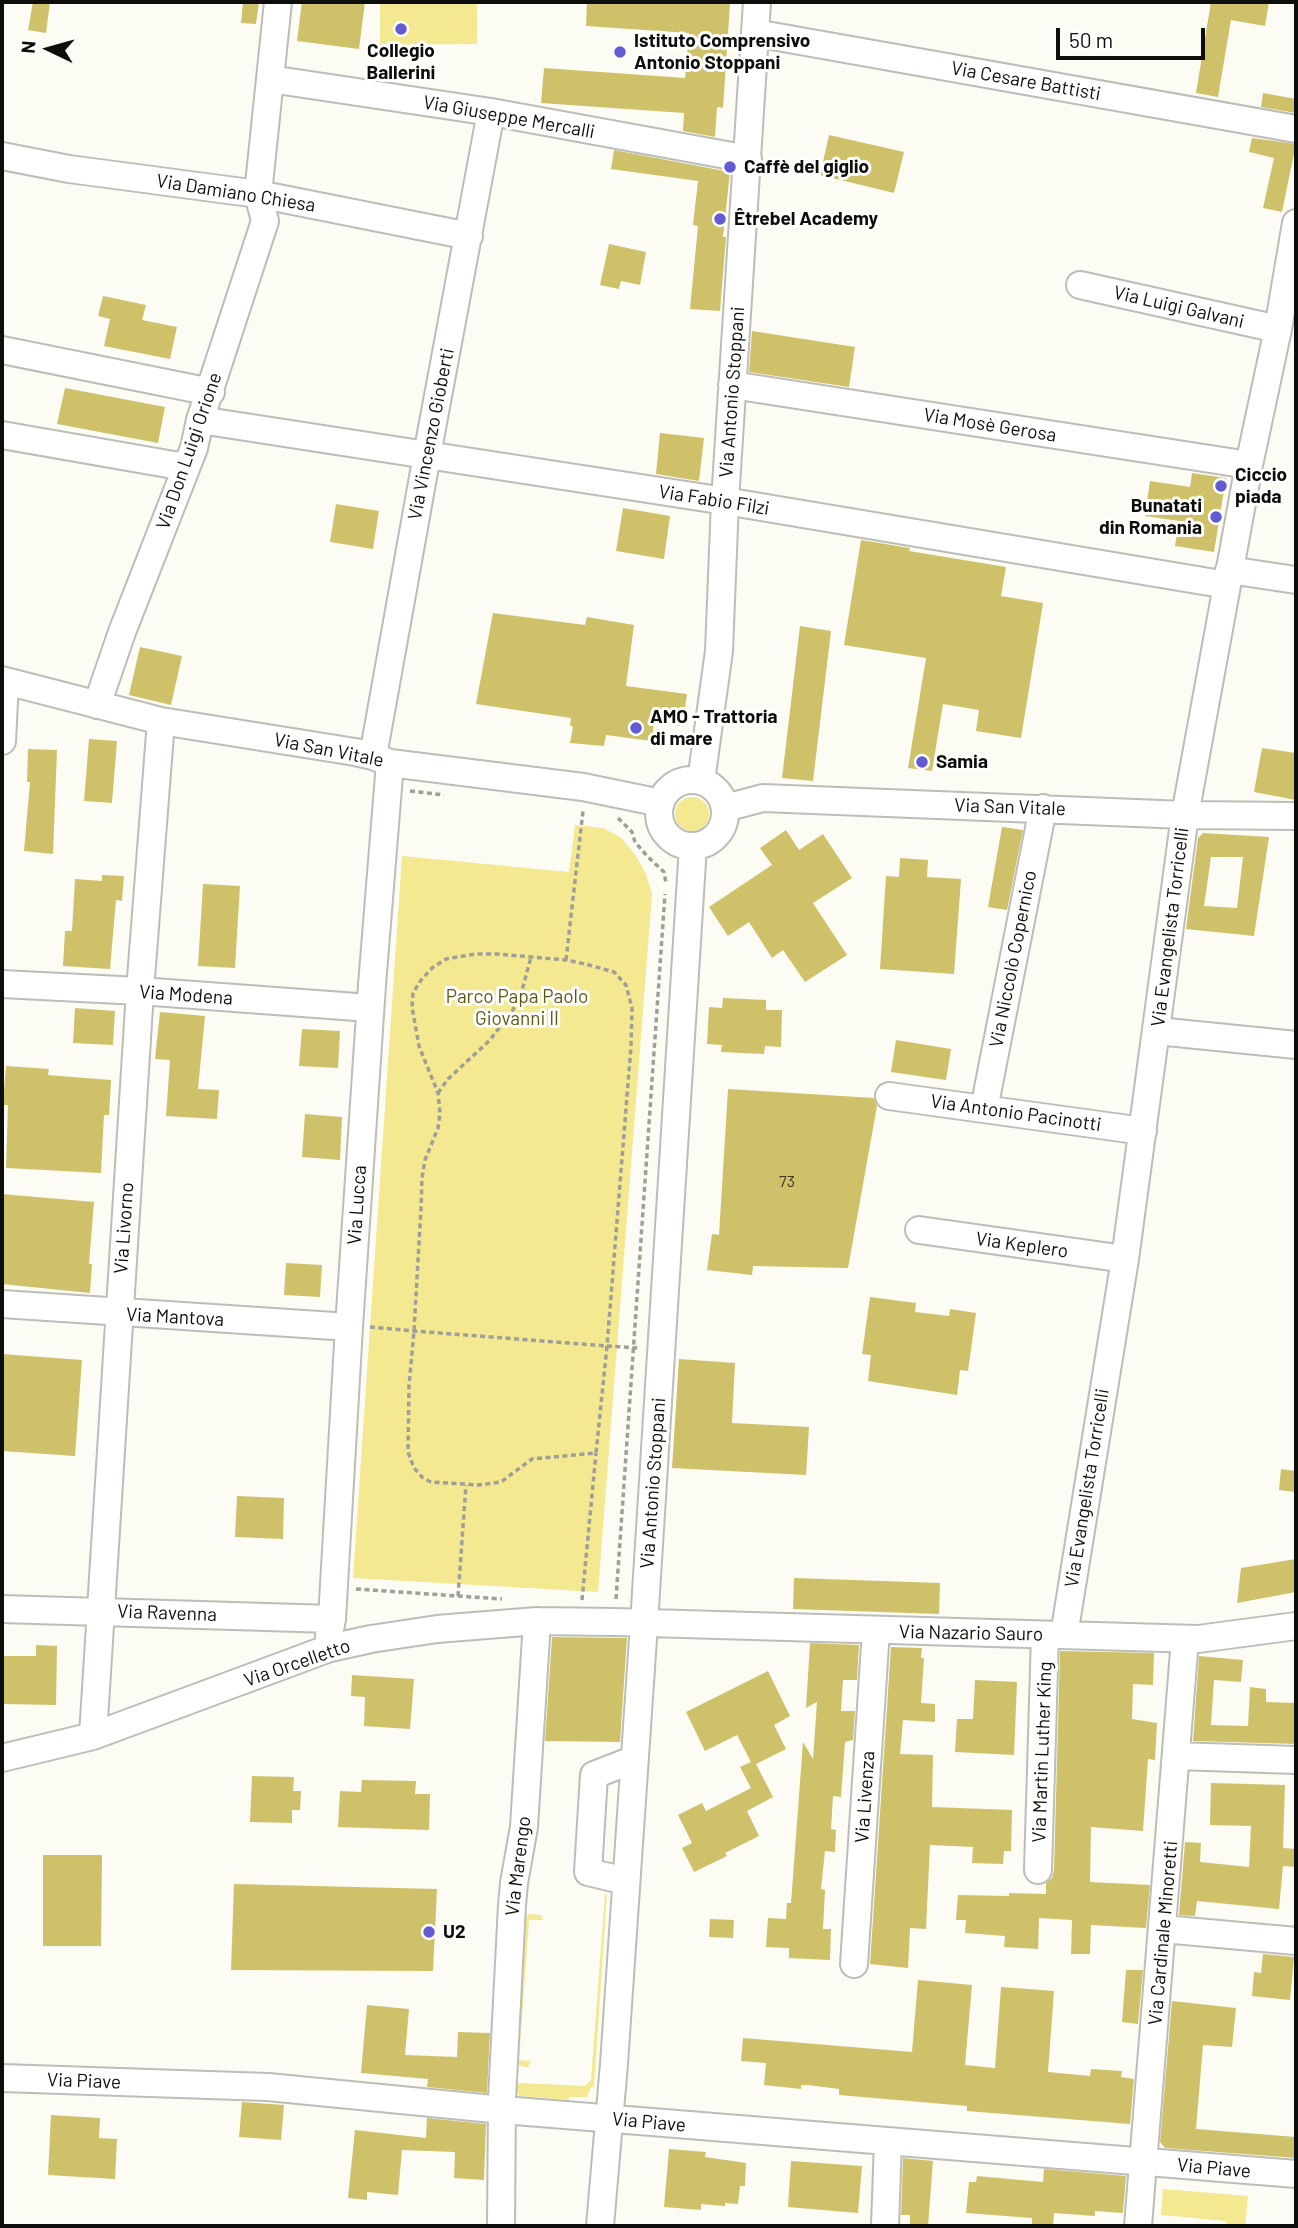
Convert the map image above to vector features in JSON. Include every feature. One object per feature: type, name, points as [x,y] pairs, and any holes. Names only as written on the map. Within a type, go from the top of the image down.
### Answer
[{"type":"street","points":[[258,194],[278,2]]},
{"type":"street","name":"Via Antonio Stoppani","points":[[701,781],[719,650],[725,501],[757,2]]},
{"type":"street","name":"Via Cesare Battisti","points":[[755,33],[1296,129]]},
{"type":"street","name":"Via Giuseppe Mercalli","points":[[270,79],[491,112],[748,159]]},
{"type":"street","name":"Via Vincenzo Gioberti","points":[[382,759],[427,455],[491,112]]},
{"type":"street","name":"Via Damiano Chiesa","points":[[2,156],[69,169],[258,194],[469,236]]},
{"type":"street","name":"Via Don Luigi Orione","points":[[97,705],[122,632],[194,448],[200,420],[265,220],[258,194]]},
{"type":"street","name":"Via Evangelista Torricelli","points":[[1054,1635],[1125,1259],[1185,815],[1249,465],[1278,329],[1289,303],[1296,223]]},
{"type":"street","name":"Via Luigi Galvani","points":[[1080,285],[1278,329]]},
{"type":"street","points":[[2,350],[211,392]]},
{"type":"street","name":"Via Mosè Gerosa","points":[[732,385],[1249,465]]},
{"type":"street","name":"Via Fabio Filzi","points":[[200,420],[1228,578],[1296,580]]},
{"type":"street","points":[[2,435],[185,467]]},
{"type":"street","points":[[2,741],[3,680]]},
{"type":"street","name":"Via San Vitale","points":[[3,680],[161,721],[382,759],[583,787],[661,803]]},
{"type":"street","name":"Via Livorno","points":[[93,1736],[118,1313],[161,721]]},
{"type":"street","name":"Via Lucca","points":[[330,1648],[370,1008],[382,759]]},
{"type":"street","points":[[701,781],[720,794],[725,808],[724,822],[712,839],[694,846],[673,841],[661,824],[661,803],[671,787],[679,782],[701,781]]},
{"type":"street","name":"Via San Vitale","points":[[725,808],[763,799],[1185,815],[1296,816]]},
{"type":"street","name":"Via Niccolò Copernico","points":[[984,1109],[1043,808]]},
{"type":"street","name":"Via Antonio Stoppani","points":[[600,2226],[635,1759],[694,846]]},
{"type":"street","name":"Via Modena","points":[[2,984],[370,1008]]},
{"type":"street","points":[[1157,1031],[1296,1045]]},
{"type":"street","name":"Via Antonio Pacinotti","points":[[889,1096],[1143,1131]]},
{"type":"street","name":"Via Keplero","points":[[919,1230],[1125,1259]]},
{"type":"street","name":"Via Mantova","points":[[2,1304],[118,1313],[349,1317]]},
{"type":"street","name":"Via Ravenna","points":[[2,1609],[332,1619]]},
{"type":"street","name":"Via Orcelletto","points":[[2,1758],[93,1736],[330,1648],[371,1639],[437,1629],[537,1621],[644,1624]]},
{"type":"street","name":"Via Marengo","points":[[501,2226],[512,1905],[524,1827],[537,1621]]},
{"type":"street","name":"Via Nazario Sauro","points":[[644,1624],[1185,1639],[1296,1626]]},
{"type":"street","name":"Via Livenza","points":[[853,1964],[876,1630]]},
{"type":"street","name":"Via Martin Luther King","points":[[1038,1870],[1054,1635]]},
{"type":"street","name":"Via Cardinale Minoretti","points":[[1138,2226],[1185,1639]]},
{"type":"street","points":[[1177,1756],[1296,1760]]},
{"type":"street","points":[[626,1881],[588,1872],[594,1775],[635,1759]]},
{"type":"street","points":[[1163,1929],[1296,1941]]},
{"type":"street","name":"Via Piave","points":[[2,2078],[268,2087],[608,2119],[1296,2174]]},
{"type":"street","points":[[885,2226],[888,2141]]},
{"type":"path","points":[[566,960],[583,811],[594,813]]},
{"type":"path","points":[[616,1606],[666,881],[664,872],[635,842],[632,832],[617,817]]},
{"type":"path","points":[[581,1604],[607,1346],[632,1008],[626,985],[614,972],[566,960],[498,954],[462,955],[432,968],[413,993],[415,1028],[422,1055],[438,1093],[440,1113],[422,1178],[409,1387],[408,1452],[414,1468],[423,1478],[431,1482],[466,1485],[501,1482],[532,1459],[596,1453]]},
{"type":"path","points":[[438,1093],[448,1079],[489,1041],[511,1013],[520,998],[531,957]]},
{"type":"path","points":[[349,1317],[358,1308],[358,1326],[661,1350]]},
{"type":"path","points":[[333,1588],[458,1596],[466,1485]]},
{"type":"green space","points":[[380,2],[477,2],[477,44],[380,45]]},
{"type":"green space","points":[[692,797],[704,802],[709,814],[704,826],[692,831],[680,826],[675,814],[680,802]]},
{"type":"green space","name":"Parco Papa Paolo Giovanni II","points":[[575,825],[603,828],[620,837],[635,854],[646,874],[652,894],[598,1592],[353,1578],[402,856],[569,872]]},
{"type":"green space","points":[[605,1894],[594,2087],[591,2087],[587,2097],[569,2097],[569,2100],[520,2096],[515,2092],[519,2083],[585,2086],[591,2080]]},
{"type":"green space","points":[[528,1914],[541,1915],[543,1920],[529,1920],[519,2060],[531,2061],[528,2067],[525,2067],[518,2065],[517,2061]]},
{"type":"green space","points":[[1163,2189],[1248,2196],[1245,2226],[1226,2226],[1226,2221],[1161,2215]]},
{"type":"building","points":[[33,2],[50,2],[46,33],[28,30]]},
{"type":"building","points":[[243,2],[259,2],[256,24],[241,23]]},
{"type":"building","points":[[302,2],[365,2],[359,49],[297,41]]},
{"type":"building","points":[[587,2],[730,4],[723,108],[717,107],[715,137],[683,131],[684,113],[541,103],[544,68],[685,78],[689,33],[586,26]]},
{"type":"building","points":[[1211,2],[1269,2],[1265,26],[1231,20],[1218,97],[1196,93]]},
{"type":"building","points":[[1263,93],[1296,99],[1296,113],[1261,107]]},
{"type":"building","points":[[829,135],[904,152],[894,193],[820,175]]},
{"type":"building","points":[[1252,138],[1296,144],[1282,212],[1263,208],[1274,158],[1249,152]]},
{"type":"building","points":[[614,150],[730,172],[723,237],[726,237],[720,311],[690,309],[698,226],[693,225],[698,181],[611,169]]},
{"type":"building","points":[[609,244],[646,252],[640,285],[621,281],[619,289],[600,285]]},
{"type":"building","points":[[103,296],[146,305],[142,320],[177,327],[170,359],[104,346],[110,319],[98,316]]},
{"type":"building","points":[[752,331],[855,347],[849,387],[749,372]]},
{"type":"building","points":[[65,388],[165,407],[158,443],[57,424]]},
{"type":"building","points":[[660,433],[704,438],[699,481],[656,474]]},
{"type":"building","points":[[1192,473],[1226,478],[1214,552],[1175,546],[1179,521],[1145,516],[1150,481],[1190,487]]},
{"type":"building","points":[[336,504],[379,511],[373,549],[330,542]]},
{"type":"building","points":[[623,508],[670,516],[664,559],[616,551]]},
{"type":"building","points":[[861,540],[1006,567],[1001,596],[1043,603],[1021,738],[976,731],[979,710],[943,704],[932,771],[908,768],[926,658],[844,645]]},
{"type":"building","points":[[493,613],[585,625],[587,617],[634,625],[626,686],[687,694],[682,726],[654,723],[652,741],[606,735],[604,746],[570,743],[573,727],[570,725],[571,718],[476,704]]},
{"type":"building","points":[[800,626],[831,631],[813,781],[782,778]]},
{"type":"building","points":[[140,647],[182,656],[171,705],[129,695]]},
{"type":"building","points":[[89,739],[117,741],[112,803],[84,801]]},
{"type":"building","points":[[1262,748],[1296,753],[1296,800],[1254,792]]},
{"type":"building","points":[[28,749],[57,750],[53,854],[24,851],[30,782],[27,782]]},
{"type":"building","points":[[1002,827],[1023,830],[1007,910],[988,907]]},
{"type":"building","points":[[786,830],[799,850],[823,834],[852,878],[813,903],[847,955],[805,982],[783,950],[772,958],[749,922],[728,936],[709,907],[772,865],[760,848]]},
{"type":"building","points":[[1203,833],[1269,837],[1254,936],[1186,929],[1198,838]],"holes":[[[1211,857],[1243,857],[1237,908],[1204,906]]]},
{"type":"building","points":[[900,858],[928,860],[927,877],[961,879],[954,974],[880,969],[886,876],[899,877]]},
{"type":"building","points":[[102,875],[124,876],[122,901],[116,900],[110,969],[63,966],[65,931],[72,931],[75,879],[102,881]]},
{"type":"building","points":[[203,884],[240,886],[235,968],[198,966]]},
{"type":"building","points":[[723,998],[766,1000],[766,1010],[782,1010],[781,1047],[765,1046],[764,1054],[721,1052],[722,1045],[707,1044],[709,1007],[722,1008]]},
{"type":"building","points":[[75,1008],[115,1011],[113,1045],[73,1043]]},
{"type":"building","points":[[160,1012],[205,1016],[198,1089],[219,1090],[217,1119],[166,1116],[170,1060],[155,1059]]},
{"type":"building","points":[[302,1029],[340,1031],[338,1068],[299,1066]]},
{"type":"building","points":[[896,1040],[951,1049],[946,1080],[891,1072]]},
{"type":"building","points":[[6,1066],[49,1069],[48,1075],[111,1080],[109,1115],[104,1115],[101,1173],[6,1168],[8,1105],[3,1105]]},
{"type":"building","points":[[728,1089],[874,1098],[877,1106],[848,1268],[753,1266],[752,1275],[707,1270],[712,1234],[719,1235]]},
{"type":"building","points":[[305,1114],[342,1117],[340,1160],[302,1157]]},
{"type":"building","points":[[2,1194],[94,1202],[89,1264],[92,1264],[90,1293],[2,1284]]},
{"type":"building","points":[[286,1263],[322,1265],[320,1297],[284,1295]]},
{"type":"building","points":[[870,1297],[916,1303],[915,1312],[949,1316],[950,1309],[976,1313],[968,1371],[960,1370],[957,1395],[868,1381],[871,1355],[862,1354]]},
{"type":"building","points":[[2,1354],[82,1360],[75,1456],[2,1451]]},
{"type":"building","points":[[679,1359],[735,1363],[732,1423],[809,1427],[806,1475],[672,1468]]},
{"type":"building","points":[[1281,1469],[1296,1471],[1296,1492],[1279,1490]]},
{"type":"building","points":[[237,1496],[284,1498],[283,1539],[235,1537]]},
{"type":"building","points":[[1296,1559],[1296,1592],[1237,1603],[1241,1568]]},
{"type":"building","points":[[794,1578],[940,1583],[939,1614],[793,1609]]},
{"type":"building","points":[[552,1637],[627,1638],[620,1742],[545,1741]]},
{"type":"building","points":[[810,1643],[859,1645],[857,1680],[843,1680],[841,1711],[855,1711],[853,1740],[845,1742],[841,1797],[833,1796],[831,1829],[836,1830],[835,1852],[825,1851],[821,1889],[825,1890],[823,1929],[831,1929],[830,1960],[789,1958],[789,1948],[766,1947],[768,1918],[786,1919],[787,1903],[791,1903],[803,1742],[813,1759],[817,1702],[806,1708]]},
{"type":"building","points":[[36,1645],[57,1646],[56,1705],[2,1704],[2,1656],[36,1656]]},
{"type":"building","points":[[891,1647],[922,1648],[921,1658],[924,1658],[921,1703],[935,1704],[935,1722],[903,1720],[900,1754],[933,1755],[932,1807],[1012,1810],[1011,1851],[1004,1851],[1003,1864],[972,1863],[973,1847],[930,1845],[926,1929],[910,1928],[908,1968],[870,1964]]},
{"type":"building","points":[[1060,1651],[1154,1653],[1153,1685],[1133,1684],[1132,1719],[1157,1723],[1155,1760],[1148,1759],[1143,1831],[1091,1827],[1090,1882],[1150,1885],[1146,1928],[1091,1925],[1090,1954],[1071,1954],[1072,1920],[1039,1918],[1038,1949],[1004,1947],[1005,1936],[965,1933],[966,1920],[956,1920],[958,1895],[1046,1894],[1046,1883],[1052,1878],[1054,1870]]},
{"type":"building","points":[[1199,1656],[1243,1660],[1241,1682],[1214,1680],[1211,1725],[1248,1726],[1250,1687],[1266,1689],[1266,1702],[1296,1703],[1296,1744],[1193,1741]]},
{"type":"building","points":[[768,1671],[790,1716],[774,1725],[786,1749],[756,1764],[773,1797],[747,1811],[759,1836],[694,1872],[682,1848],[692,1843],[678,1815],[702,1803],[706,1811],[751,1788],[740,1767],[751,1762],[737,1735],[705,1751],[686,1712]]},
{"type":"building","points":[[352,1675],[414,1679],[410,1729],[364,1726],[365,1697],[351,1696]]},
{"type":"building","points":[[975,1680],[1017,1682],[1014,1755],[955,1752],[957,1719],[973,1719]]},
{"type":"building","points":[[252,1776],[294,1777],[293,1791],[301,1791],[300,1810],[292,1810],[292,1823],[250,1822]]},
{"type":"building","points":[[362,1780],[416,1781],[415,1794],[430,1794],[429,1830],[338,1827],[340,1791],[361,1792]]},
{"type":"building","points":[[1211,1783],[1285,1785],[1283,1848],[1296,1849],[1296,1867],[1283,1866],[1279,1909],[1197,1901],[1195,1916],[1179,1915],[1185,1842],[1201,1843],[1200,1862],[1249,1867],[1251,1826],[1210,1825]]},
{"type":"building","points":[[43,1855],[102,1855],[101,1946],[43,1946]]},
{"type":"building","points":[[234,1884],[437,1889],[433,1971],[231,1970]]},
{"type":"building","points":[[710,1919],[734,1920],[733,1938],[709,1937]]},
{"type":"building","points":[[1263,1954],[1294,1957],[1290,2000],[1252,1996],[1254,1972],[1261,1973]]},
{"type":"building","points":[[1126,1970],[1143,1970],[1138,2024],[1122,2022]]},
{"type":"building","points":[[918,1980],[972,1985],[965,2065],[995,2068],[1001,1987],[1054,1991],[1048,2072],[1090,2076],[1091,2069],[1122,2071],[1121,2077],[1134,2079],[1130,2124],[967,2111],[967,2106],[839,2095],[839,2089],[808,2085],[801,2085],[801,2089],[764,2085],[766,2063],[741,2061],[743,2038],[912,2052]]},
{"type":"building","points":[[1172,2001],[1236,2008],[1232,2047],[1203,2045],[1196,2129],[1296,2137],[1296,2158],[1165,2148],[1160,2142]]},
{"type":"building","points":[[367,2005],[409,2009],[405,2055],[457,2057],[458,2032],[490,2033],[487,2093],[427,2087],[428,2079],[361,2073]]},
{"type":"building","points":[[242,2102],[284,2105],[281,2140],[239,2137]]},
{"type":"building","points":[[51,2115],[100,2118],[99,2138],[117,2139],[115,2179],[48,2175]]},
{"type":"building","points":[[427,2118],[486,2124],[484,2180],[454,2178],[455,2152],[402,2150],[398,2195],[367,2192],[367,2200],[348,2198],[355,2130],[426,2138]]},
{"type":"building","points":[[669,2149],[706,2152],[705,2157],[746,2163],[745,2186],[740,2186],[738,2204],[701,2204],[701,2210],[664,2207]]},
{"type":"building","points":[[903,2158],[933,2161],[928,2226],[910,2226],[910,2215],[901,2215]]},
{"type":"building","points":[[791,2161],[862,2166],[858,2213],[788,2207]]},
{"type":"building","points":[[1044,2169],[1126,2176],[1123,2213],[1095,2211],[1095,2216],[1054,2213],[1053,2226],[1032,2226],[1032,2218],[966,2213],[969,2182],[976,2182],[977,2176],[1043,2182]]},
{"type":"place","name":"Collegio Ballerini","points":[[401,29]]},
{"type":"place","name":"Istituto Comprensivo Antonio Stoppani","points":[[620,52]]},
{"type":"place","name":"Caffè del giglio","points":[[730,167]]},
{"type":"place","name":"Êtrebel Academy","points":[[720,219]]},
{"type":"place","name":"Ciccio piada","points":[[1221,486]]},
{"type":"place","name":"Bunatati din Romania","points":[[1216,517]]},
{"type":"place","name":"AMO - Trattoria di mare","points":[[636,728]]},
{"type":"place","name":"Samia","points":[[922,762]]},
{"type":"place","name":"U2","points":[[429,1932]]}]
